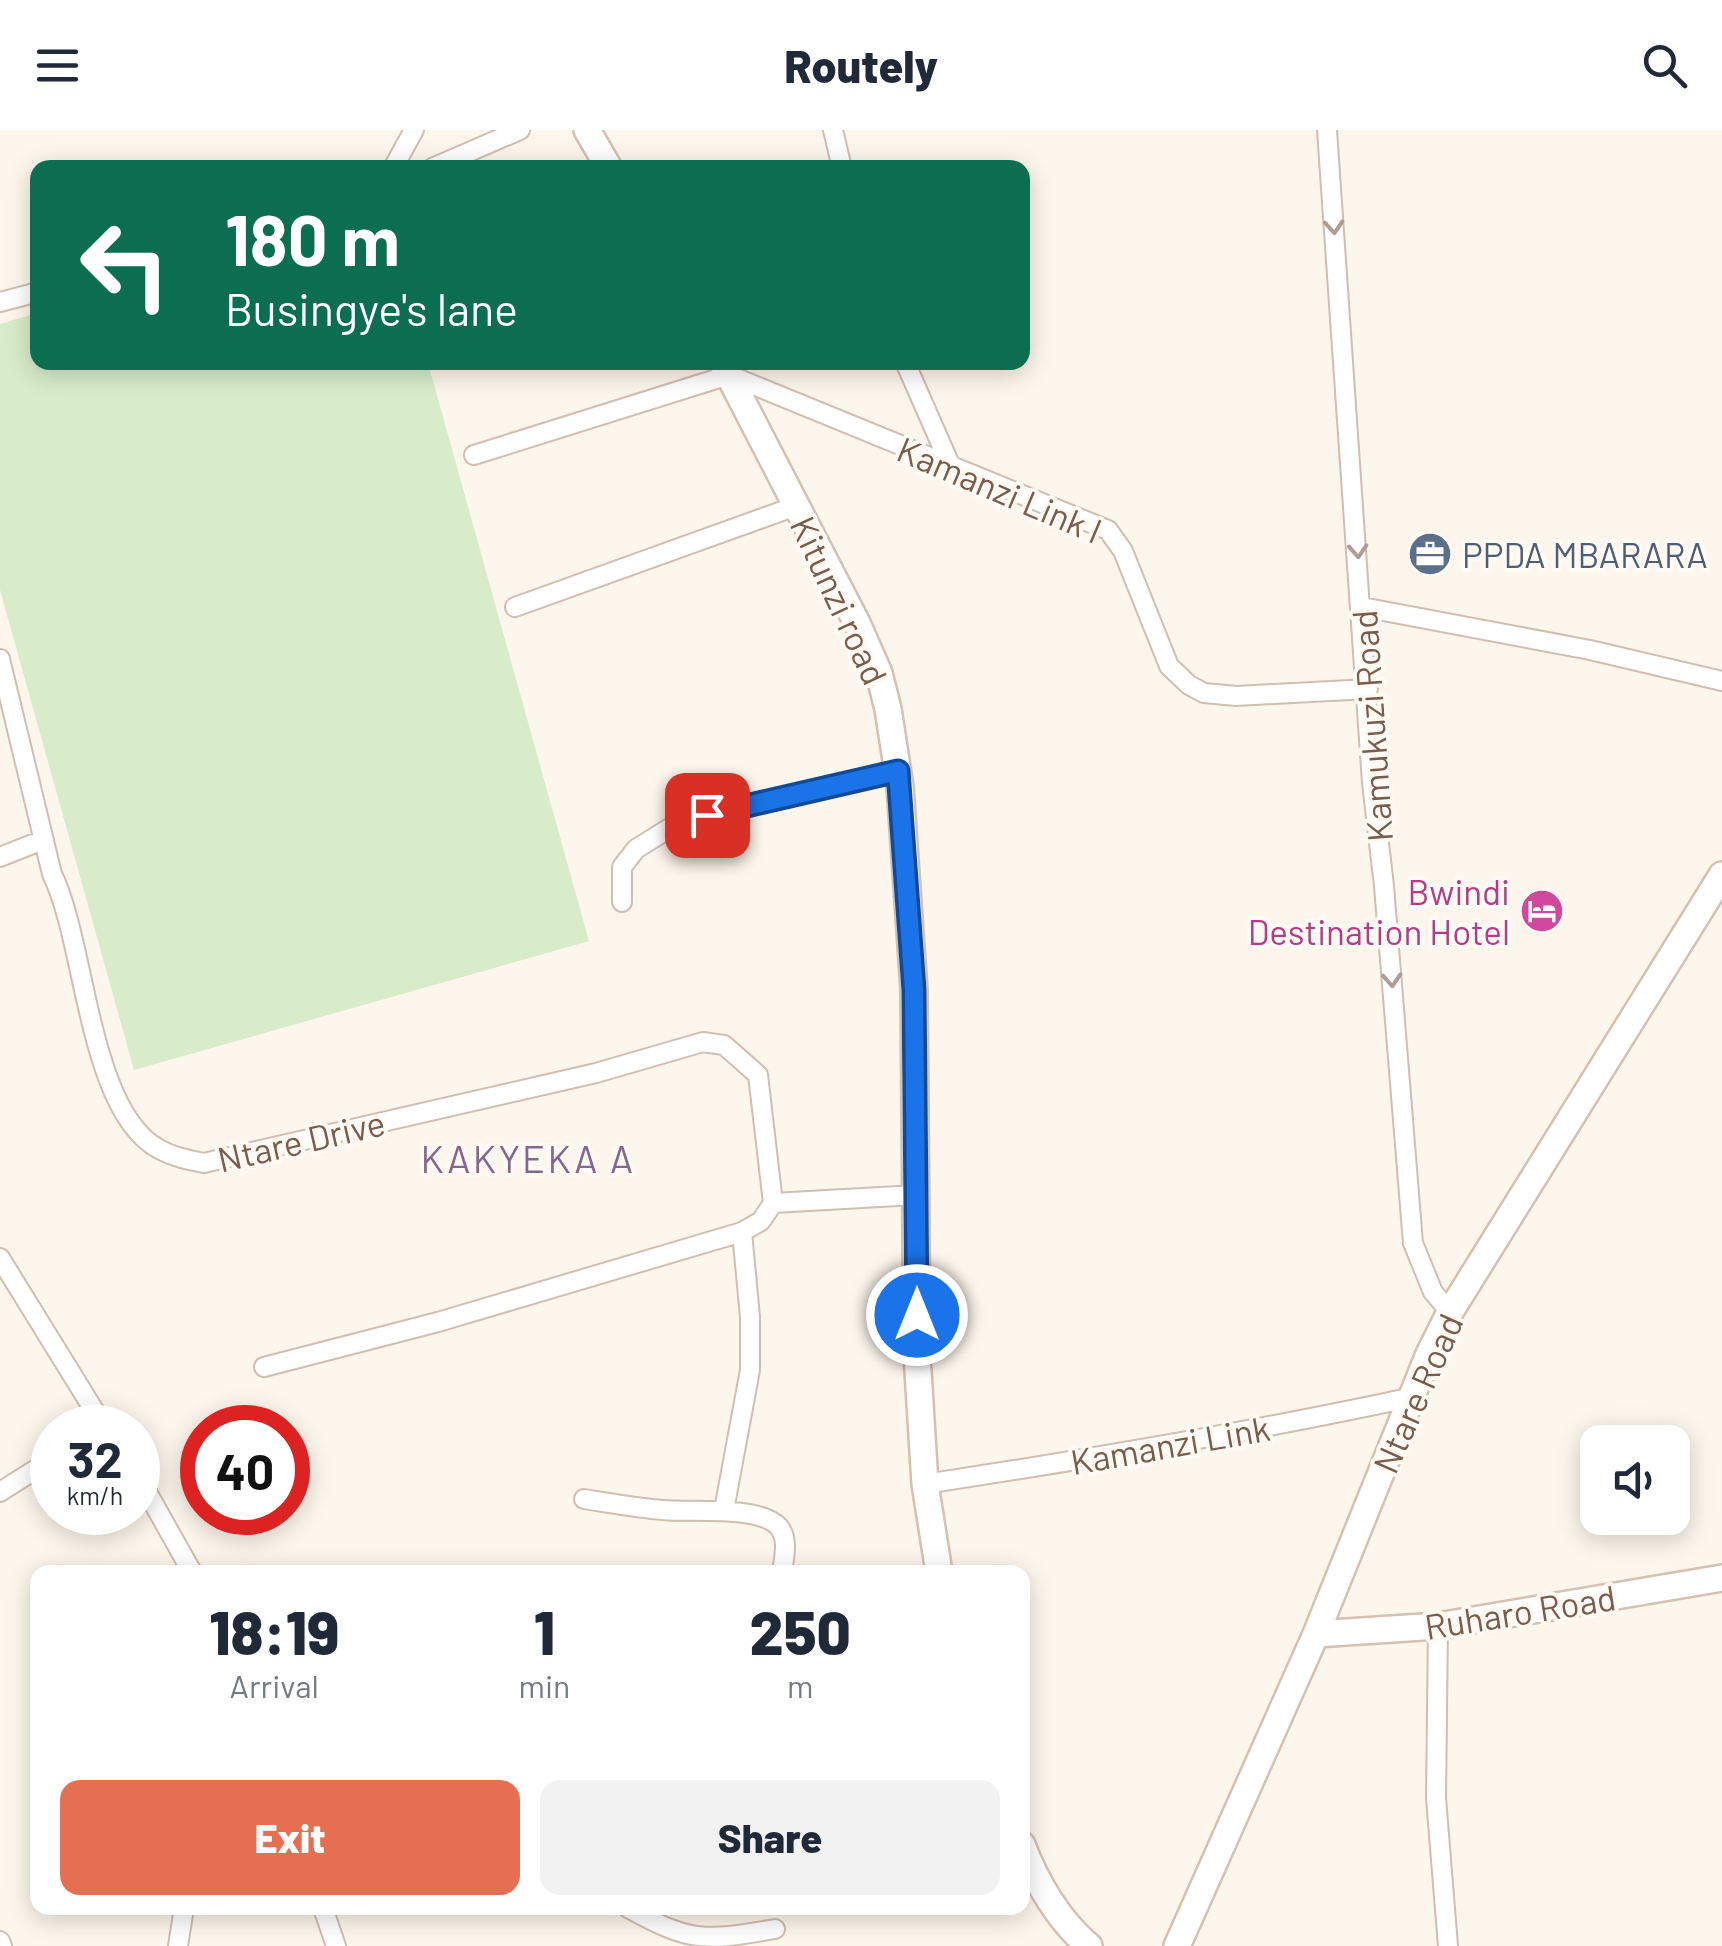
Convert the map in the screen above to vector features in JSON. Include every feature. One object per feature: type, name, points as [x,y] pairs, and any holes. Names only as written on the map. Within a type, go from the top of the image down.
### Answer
[{"type":"street","points":[[397,160],[414,130]]},
{"type":"street","points":[[451,160],[520,130]]},
{"type":"street","points":[[587,130],[604,160]]},
{"type":"street","points":[[833,130],[840,160]]},
{"type":"street","name":"Kamukuzi Road","points":[[1327,130],[1372,783],[1384,886],[1412,1243],[1433,1292],[1450,1312]]},
{"type":"street","points":[[0,302],[30,294]]},
{"type":"street","points":[[474,455],[722,370]]},
{"type":"street","name":"Kitunzi road","points":[[726,370],[857,623],[888,709],[898,771],[914,990],[917,1355],[925,1484],[938,1565]]},
{"type":"street","name":"Kamanzi Link I","points":[[727,370],[952,468],[1108,530],[1124,550],[1169,666],[1204,694],[1264,696],[1368,689]]},
{"type":"street","points":[[909,370],[952,468]]},
{"type":"street","points":[[515,607],[796,506]]},
{"type":"street","points":[[1362,608],[1590,650],[1722,680]]},
{"type":"street","name":"Ntare Drive","points":[[0,660],[43,840],[65,906],[97,1048],[129,1118],[157,1148],[204,1163],[596,1074],[703,1042],[724,1045],[758,1074],[773,1203]]},
{"type":"street","points":[[622,902],[622,867],[636,849],[668,828],[707,815],[898,771]]},
{"type":"street","points":[[0,857],[43,840]]},
{"type":"street","name":"Ntare Road","points":[[1177,1946],[1316,1634],[1450,1312],[1722,875]]},
{"type":"street","points":[[264,1367],[438,1322],[742,1232],[761,1221],[773,1203],[916,1195]]},
{"type":"street","points":[[724,1510],[750,1370],[750,1318],[742,1232]]},
{"type":"street","points":[[0,1258],[90,1405]]},
{"type":"street","name":"Kamanzi Link","points":[[925,1484],[1114,1456],[1413,1397]]},
{"type":"street","points":[[0,1492],[30,1473]]},
{"type":"street","points":[[584,1499],[666,1511],[724,1510],[770,1520],[781,1528],[786,1547],[783,1565]]},
{"type":"street","points":[[160,1515],[188,1565]]},
{"type":"street","name":"Ruharo Road","points":[[1316,1634],[1438,1626],[1722,1578]]},
{"type":"street","points":[[1438,1626],[1436,1798],[1448,1946]]},
{"type":"street","points":[[1030,1866],[1052,1904],[1090,1946]]},
{"type":"street","points":[[178,1946],[183,1915]]},
{"type":"street","points":[[325,1915],[336,1946]]},
{"type":"street","points":[[641,1915],[692,1938],[725,1938],[775,1929]]},
{"type":"green space","points":[[30,315],[30,370],[430,370],[589,941],[134,1070],[0,590],[0,324]]},
{"type":"place","name":"PPDA MBARARA","points":[[1430,554]]},
{"type":"place","name":"Bwindi Destination Hotel","points":[[1542,911]]},
{"type":"district","name":"KAKYEKA A","points":[[528,1158]]},
{"type":"route","points":[[707,815],[898,771],[914,990],[917,1315]]}]
